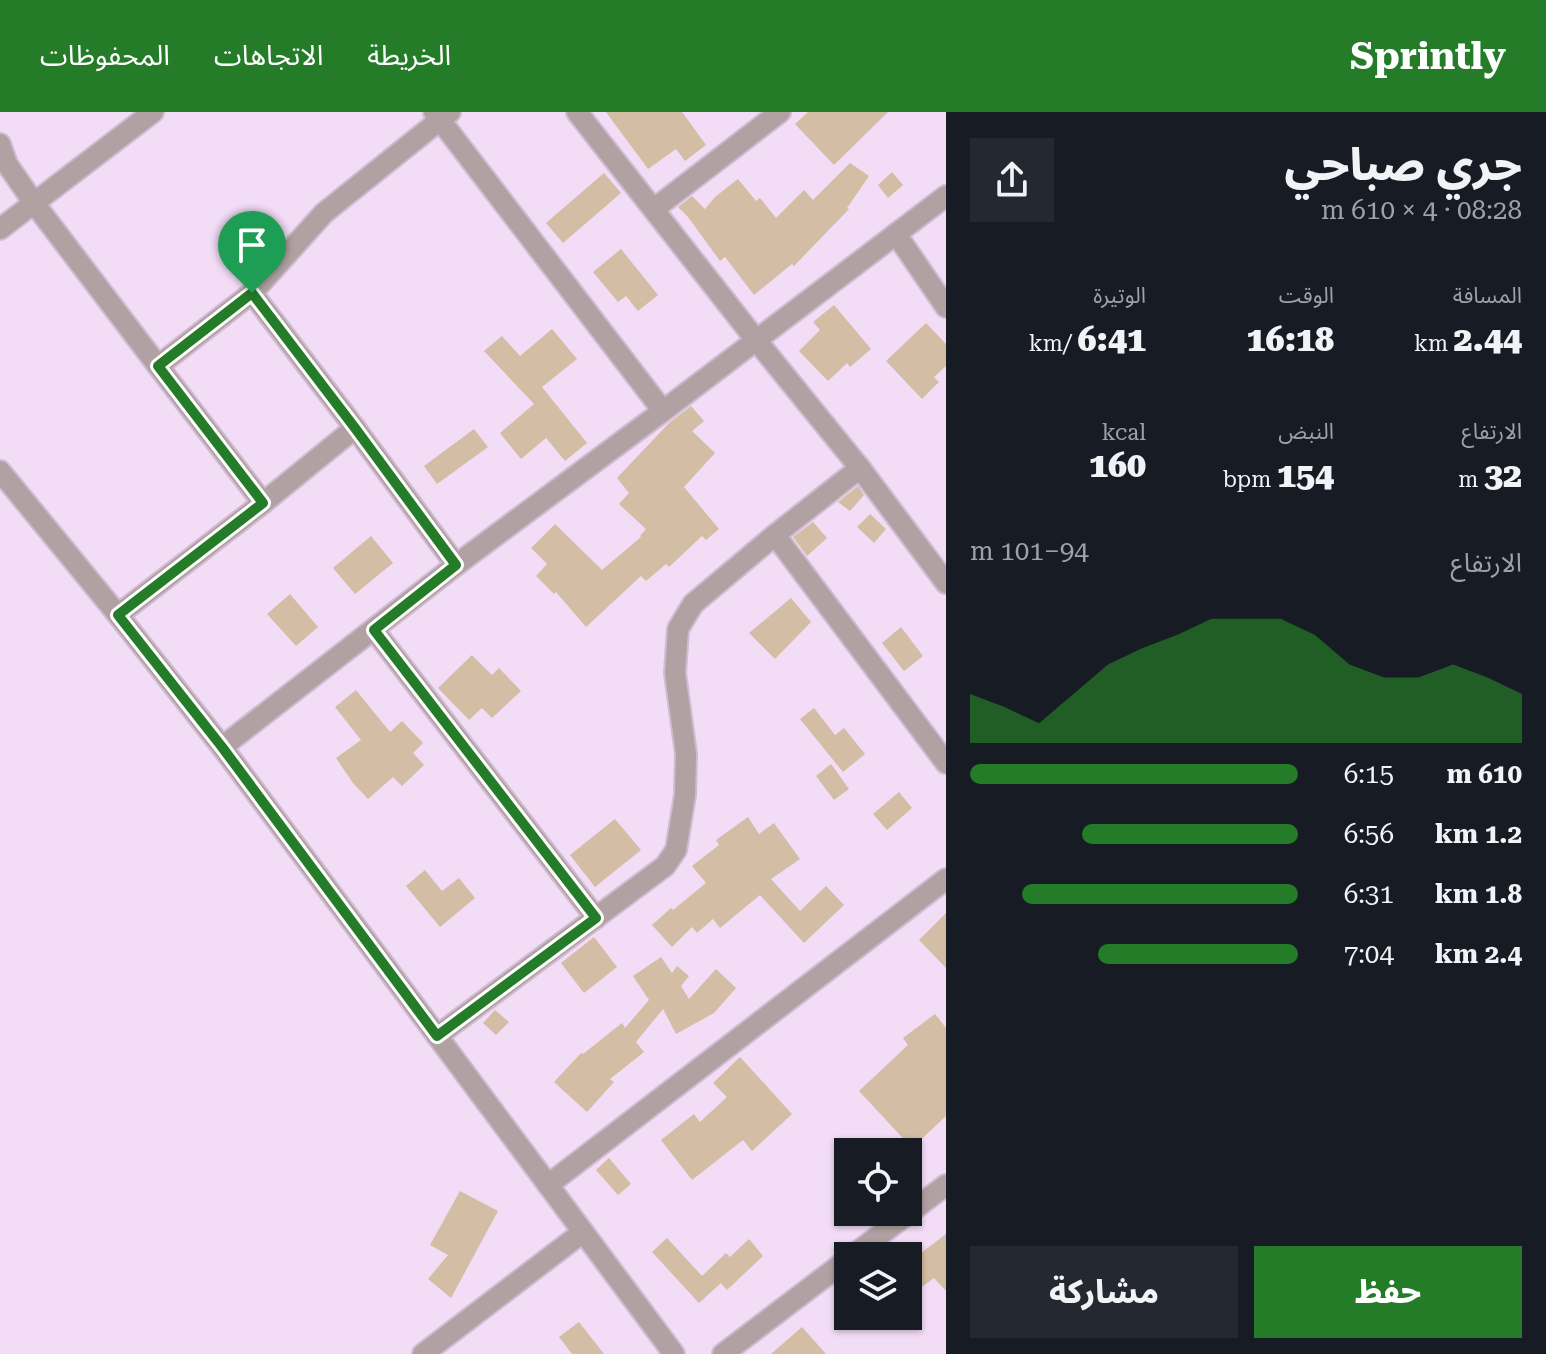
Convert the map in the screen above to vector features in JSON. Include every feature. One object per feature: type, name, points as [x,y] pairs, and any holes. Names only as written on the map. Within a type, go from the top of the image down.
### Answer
[{"type":"street","points":[[0,229],[153,112]]},
{"type":"street","points":[[577,112],[860,468],[946,583]]},
{"type":"street","points":[[654,209],[780,112]]},
{"type":"street","points":[[158,366],[252,293],[324,213],[441,115],[663,411]]},
{"type":"street","points":[[0,144],[7,164],[34,203],[263,503]]},
{"type":"street","points":[[222,747],[456,565],[946,196]]},
{"type":"street","points":[[896,234],[946,307]]},
{"type":"street","points":[[252,293],[456,565]]},
{"type":"street","points":[[118,615],[355,428]]},
{"type":"street","points":[[437,1036],[665,866],[676,850],[686,781],[686,754],[675,673],[678,629],[693,604],[860,468]]},
{"type":"street","points":[[0,471],[222,747],[674,1354]]},
{"type":"street","points":[[775,535],[946,763]]},
{"type":"street","points":[[374,630],[596,918]]},
{"type":"street","points":[[548,1185],[946,879]]},
{"type":"street","points":[[871,1242],[946,1185]]},
{"type":"street","points":[[423,1354],[583,1232]]},
{"type":"street","points":[[723,1354],[834,1270]]},
{"type":"building","points":[[606,112],[682,112],[706,145],[685,161],[676,149],[648,169]]},
{"type":"building","points":[[808,112],[888,112],[834,165],[795,124]]},
{"type":"building","points":[[850,163],[869,176],[849,209],[794,266],[792,264],[754,295],[725,257],[720,261],[678,207],[692,196],[705,209],[738,179],[756,201],[760,198],[776,218],[804,190],[813,200]]},
{"type":"building","points":[[892,172],[903,185],[888,198],[878,185]]},
{"type":"building","points":[[604,173],[621,193],[563,243],[546,223]]},
{"type":"building","points":[[621,249],[658,295],[638,311],[626,296],[618,302],[593,272]]},
{"type":"building","points":[[834,305],[871,349],[850,367],[847,363],[828,381],[799,351],[820,330],[813,322]]},
{"type":"building","points":[[926,323],[946,344],[946,366],[934,377],[939,382],[922,399],[886,361]]},
{"type":"building","points":[[552,329],[577,359],[542,387],[587,443],[565,461],[546,438],[521,459],[500,433],[534,404],[484,351],[502,336],[520,356]]},
{"type":"building","points":[[691,406],[704,421],[692,431],[715,453],[684,487],[719,529],[706,540],[702,536],[669,567],[666,564],[646,581],[641,576],[586,627],[556,592],[554,594],[536,576],[547,564],[531,548],[555,524],[602,570],[641,537],[646,529],[619,504],[629,493],[617,478],[670,422]]},
{"type":"building","points":[[474,429],[488,447],[437,484],[424,466]]},
{"type":"building","points":[[858,486],[864,495],[850,511],[838,502]]},
{"type":"building","points":[[870,514],[886,529],[874,543],[857,527]]},
{"type":"building","points":[[813,522],[827,538],[807,556],[793,537]]},
{"type":"building","points":[[371,536],[393,563],[355,594],[333,568]]},
{"type":"building","points":[[290,594],[318,627],[296,646],[267,614]]},
{"type":"building","points":[[791,598],[811,622],[775,659],[749,633]]},
{"type":"building","points":[[901,627],[923,656],[904,671],[882,643]]},
{"type":"building","points":[[472,655],[492,675],[499,668],[521,691],[492,718],[482,708],[469,720],[438,688]]},
{"type":"building","points":[[356,690],[390,732],[402,721],[423,743],[413,753],[424,765],[402,786],[393,777],[368,799],[336,758],[361,740],[335,707]]},
{"type":"building","points":[[814,708],[835,735],[844,728],[865,754],[843,772],[800,719]]},
{"type":"building","points":[[831,764],[849,789],[834,800],[816,776]]},
{"type":"building","points":[[899,792],[912,808],[887,830],[873,814]]},
{"type":"building","points":[[748,817],[759,834],[774,823],[800,859],[771,879],[800,911],[826,886],[844,905],[804,943],[760,895],[720,928],[713,919],[697,933],[692,927],[672,947],[652,925],[706,883],[692,866],[719,845],[716,840]]},
{"type":"building","points":[[615,819],[641,850],[595,887],[570,855]]},
{"type":"building","points":[[425,870],[442,891],[459,878],[475,898],[440,927],[406,886]]},
{"type":"building","points":[[946,913],[946,968],[919,940]]},
{"type":"building","points":[[594,937],[617,967],[584,993],[561,963]]},
{"type":"building","points":[[661,957],[672,973],[677,966],[689,976],[681,986],[689,999],[716,969],[736,988],[714,1013],[676,1034],[663,1009],[636,1042],[644,1052],[610,1079],[614,1082],[587,1112],[554,1082],[581,1053],[622,1023],[625,1028],[649,1000],[633,976]]},
{"type":"building","points":[[495,1010],[509,1022],[496,1035],[483,1023]]},
{"type":"building","points":[[935,1014],[946,1028],[946,1116],[922,1139],[903,1138],[859,1091],[908,1045],[903,1038]]},
{"type":"building","points":[[740,1057],[792,1114],[752,1151],[743,1140],[692,1180],[661,1140],[694,1114],[700,1122],[727,1097],[713,1083]]},
{"type":"building","points":[[609,1158],[631,1184],[618,1195],[596,1170]]},
{"type":"building","points":[[460,1191],[498,1211],[451,1298],[428,1279],[448,1255],[430,1245]]},
{"type":"building","points":[[946,1234],[946,1291],[934,1278],[922,1287],[922,1252]]},
{"type":"building","points":[[667,1238],[702,1276],[726,1253],[730,1257],[749,1239],[763,1256],[727,1290],[721,1283],[699,1303],[652,1252]]},
{"type":"building","points":[[579,1322],[604,1354],[572,1354],[559,1337]]},
{"type":"building","points":[[802,1327],[826,1354],[771,1354]]},
{"type":"route","points":[[252,293],[456,565],[374,630],[596,918],[437,1036],[222,747],[118,615],[263,503],[158,366],[252,293]]}]
